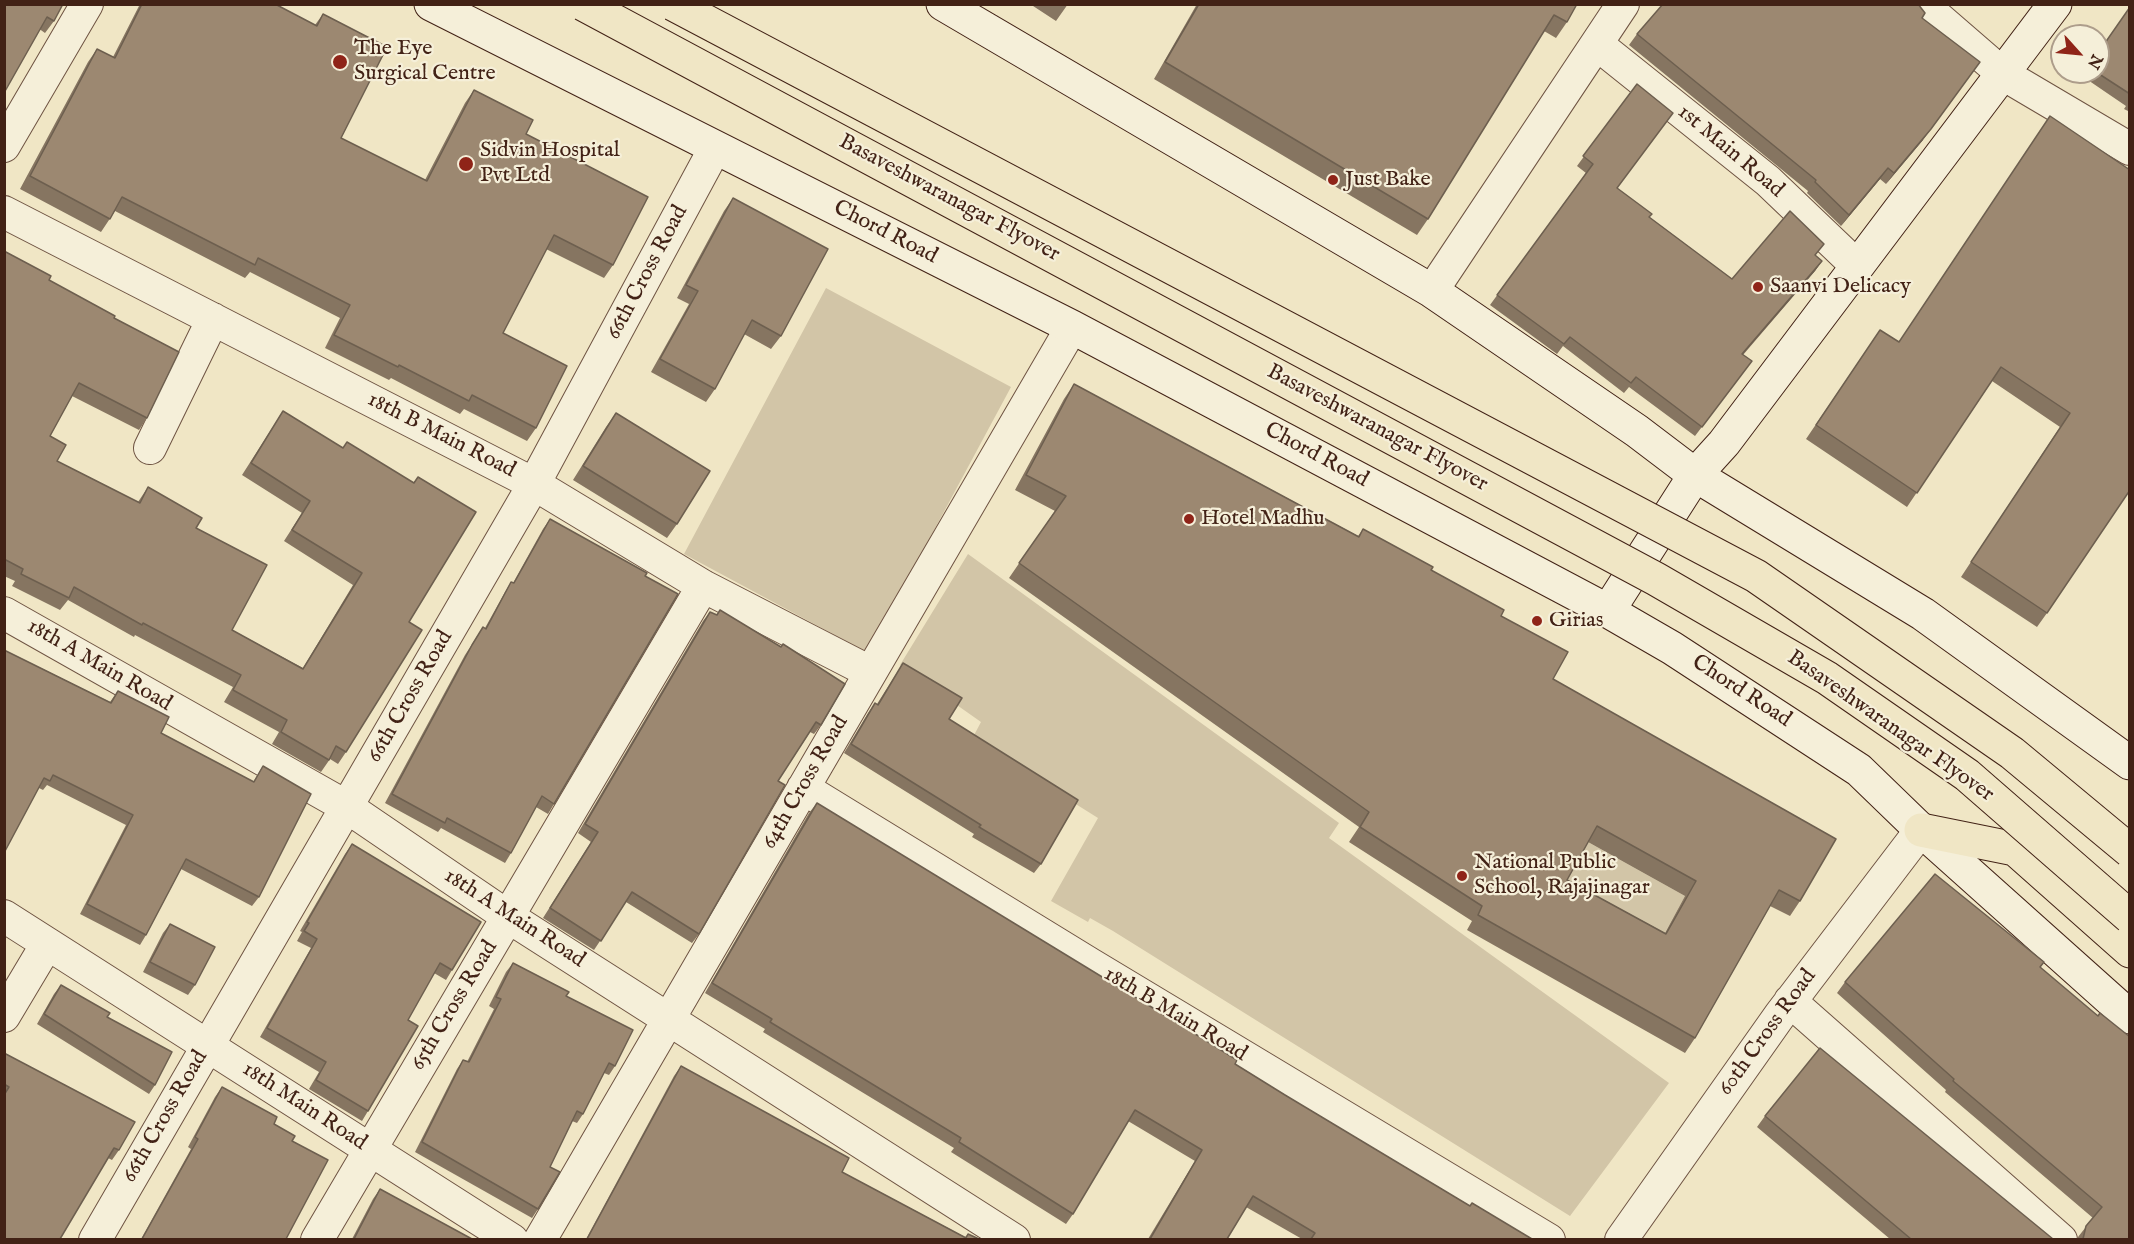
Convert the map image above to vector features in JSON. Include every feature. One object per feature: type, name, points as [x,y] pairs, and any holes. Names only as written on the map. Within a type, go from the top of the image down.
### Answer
[{"type":"main road","name":"Basaveshwaranagar Flyover","points":[[583,4],[1656,579],[1827,678],[1967,775],[2130,917]]},
{"type":"main road","name":"Basaveshwaranagar Flyover","points":[[673,4],[1756,576],[2012,753],[2130,851]]},
{"type":"main road","points":[[1921,830],[2015,849],[2130,951]]},
{"type":"street","points":[[4,146],[87,4]]},
{"type":"street","name":"Chord Road","points":[[431,4],[1072,327],[1608,611],[1672,648],[1859,770],[1921,830],[2130,1017]]},
{"type":"street","points":[[943,4],[1432,291],[1695,474],[1923,614],[2130,763]]},
{"type":"street","points":[[1432,291],[1598,45],[1623,4]]},
{"type":"street","points":[[1922,4],[2003,74],[2130,149]]},
{"type":"street","points":[[1608,611],[1695,474],[1724,443],[2055,4]]},
{"type":"street","name":"1st Main Road","points":[[1598,45],[1768,182],[1857,266]]},
{"type":"street","name":"66th Cross Road","points":[[95,1239],[534,484],[716,148]]},
{"type":"street","name":"18th B Main Road","points":[[4,212],[534,484],[703,586],[870,672]]},
{"type":"street","points":[[150,448],[213,319]]},
{"type":"street","name":"64th Cross Road","points":[[540,1239],[1072,327]]},
{"type":"street","name":"65th Cross Road","points":[[317,1239],[703,586]]},
{"type":"street","name":"18th A Main Road","points":[[4,613],[347,807],[507,916],[1014,1239]]},
{"type":"street","name":"18th B Main Road","points":[[803,788],[1090,964],[1549,1239]]},
{"type":"street","name":"60th Cross Road","points":[[1621,1239],[1790,1001],[1921,830]]},
{"type":"street","name":"18th Main Road","points":[[4,916],[512,1239]]},
{"type":"street","points":[[4,1016],[47,944]]},
{"type":"street","points":[[1790,1001],[2061,1239]]},
{"type":"shaded area","points":[[826,288],[1011,387],[868,653],[684,554]]},
{"type":"shaded area","points":[[968,554],[1339,823],[1329,838],[1669,1083],[1570,1216],[1113,931],[1090,918],[1088,922],[1051,901],[1098,818],[972,739],[981,722],[900,665]]},
{"type":"shaded area","points":[[1586,841],[1685,896],[1656,949],[1557,895]]},
{"type":"building","points":[[4,4],[63,4],[54,21],[47,17],[4,93]]},
{"type":"building","points":[[142,4],[275,4],[317,26],[323,14],[387,47],[341,138],[427,181],[474,90],[533,120],[526,134],[648,197],[613,265],[554,235],[503,333],[567,366],[536,428],[472,395],[469,401],[334,335],[350,305],[258,258],[255,265],[122,197],[110,219],[30,176],[97,49],[115,58]]},
{"type":"building","points":[[1199,4],[1577,4],[1567,22],[1554,15],[1428,219],[1165,62]]},
{"type":"building","points":[[1663,4],[1918,4],[1925,13],[1922,18],[1980,62],[1931,129],[1894,173],[1888,168],[1849,215],[1815,182],[1816,180],[1637,34]]},
{"type":"building","points":[[2130,7],[2130,94],[2110,81],[2110,36]]},
{"type":"building","points":[[1637,84],[1673,113],[1617,188],[1652,214],[1649,217],[1732,279],[1790,211],[1824,244],[1815,255],[1822,261],[1742,354],[1752,361],[1702,427],[1636,377],[1631,383],[1570,337],[1564,344],[1497,295],[1593,164],[1583,156]]},
{"type":"building","points":[[2050,116],[2130,170],[2130,490],[2047,613],[1971,562],[2070,413],[2001,367],[1917,493],[1816,425],[1880,330],[1899,342]]},
{"type":"building","points":[[733,198],[828,249],[781,336],[752,320],[715,389],[660,359],[698,291],[686,285]]},
{"type":"building","points":[[4,251],[51,276],[49,280],[115,316],[114,318],[179,352],[147,418],[79,383],[50,436],[66,445],[57,461],[140,503],[148,487],[202,518],[196,528],[267,565],[232,630],[303,669],[362,573],[292,530],[310,501],[251,463],[283,411],[343,448],[347,442],[414,483],[418,477],[476,512],[409,622],[422,630],[346,752],[336,746],[329,760],[281,732],[287,720],[233,690],[241,675],[143,623],[142,625],[74,587],[69,598],[21,574],[23,569],[4,559]]},
{"type":"building","points":[[1074,384],[1359,537],[1363,529],[1433,567],[1431,570],[1504,610],[1501,616],[1568,652],[1553,679],[1836,839],[1800,901],[1779,890],[1695,1038],[1478,915],[1482,906],[1360,827],[1369,812],[1019,563],[1066,496],[1026,475]],"holes":[[[1597,826],[1696,881],[1666,934],[1567,880]]]},
{"type":"building","points":[[616,413],[710,471],[677,524],[583,466]]},
{"type":"building","points":[[550,519],[647,573],[645,576],[678,594],[554,804],[542,796],[511,853],[447,818],[445,823],[392,794],[472,645],[483,627],[486,629],[511,582],[514,583]]},
{"type":"building","points":[[720,610],[781,647],[783,644],[845,684],[821,725],[816,722],[778,781],[785,785],[699,934],[632,892],[601,941],[550,908],[598,832],[585,824],[710,612],[717,615]]},
{"type":"building","points":[[4,650],[111,703],[118,691],[169,717],[161,733],[254,782],[263,766],[311,794],[259,897],[186,859],[146,935],[87,904],[133,815],[53,775],[50,781],[44,778],[4,853]]},
{"type":"building","points":[[903,663],[962,698],[949,719],[1078,800],[1041,864],[979,827],[981,825],[851,744],[875,703],[878,705]]},
{"type":"building","points":[[817,803],[1237,1060],[1235,1064],[1285,1095],[1470,1206],[1472,1203],[1532,1239],[1311,1239],[1315,1233],[1253,1196],[1227,1239],[1150,1239],[1202,1150],[1135,1110],[1073,1214],[959,1142],[961,1138],[770,1022],[772,1019],[712,983]]},
{"type":"building","points":[[352,844],[481,922],[452,970],[440,963],[408,1020],[418,1026],[368,1111],[316,1080],[326,1062],[267,1028],[317,939],[304,931],[309,923],[307,922]]},
{"type":"building","points":[[1935,874],[2044,962],[2040,967],[2098,1016],[2100,1013],[2130,1037],[2130,1239],[2083,1239],[2086,1226],[2102,1207],[1953,1081],[1954,1079],[1845,982]]},
{"type":"building","points":[[170,924],[215,947],[195,985],[150,962]]},
{"type":"building","points":[[513,963],[569,992],[566,996],[633,1030],[615,1066],[609,1063],[583,1114],[577,1111],[550,1167],[560,1172],[538,1209],[422,1142],[463,1060],[469,1062],[501,999],[496,997]]},
{"type":"building","points":[[61,985],[110,1013],[107,1017],[172,1052],[155,1085],[44,1014]]},
{"type":"building","points":[[1820,1048],[2053,1239],[1911,1239],[1765,1116]]},
{"type":"building","points":[[4,1053],[135,1122],[119,1150],[114,1148],[60,1239],[4,1239],[4,1095],[9,1087],[4,1084]]},
{"type":"building","points":[[681,1066],[849,1158],[842,1172],[966,1238],[968,1234],[979,1239],[587,1239]]},
{"type":"building","points":[[222,1087],[277,1117],[274,1124],[295,1136],[292,1141],[328,1160],[286,1239],[142,1239],[198,1139],[195,1137]]},
{"type":"building","points":[[380,1189],[472,1239],[354,1239]]},
{"type":"place","name":"The Eye Surgical Centre","points":[[340,62]]},
{"type":"place","name":"Sidvin Hospital Pvt Ltd","points":[[466,164]]},
{"type":"place","name":"Just Bake","points":[[1333,180]]},
{"type":"place","name":"Saanvi Delicacy","points":[[1758,287]]},
{"type":"place","name":"Hotel Madhu","points":[[1189,519]]},
{"type":"place","name":"Girias","points":[[1537,621]]},
{"type":"place","name":"National Public School, Rajajinagar","points":[[1462,876]]}]
